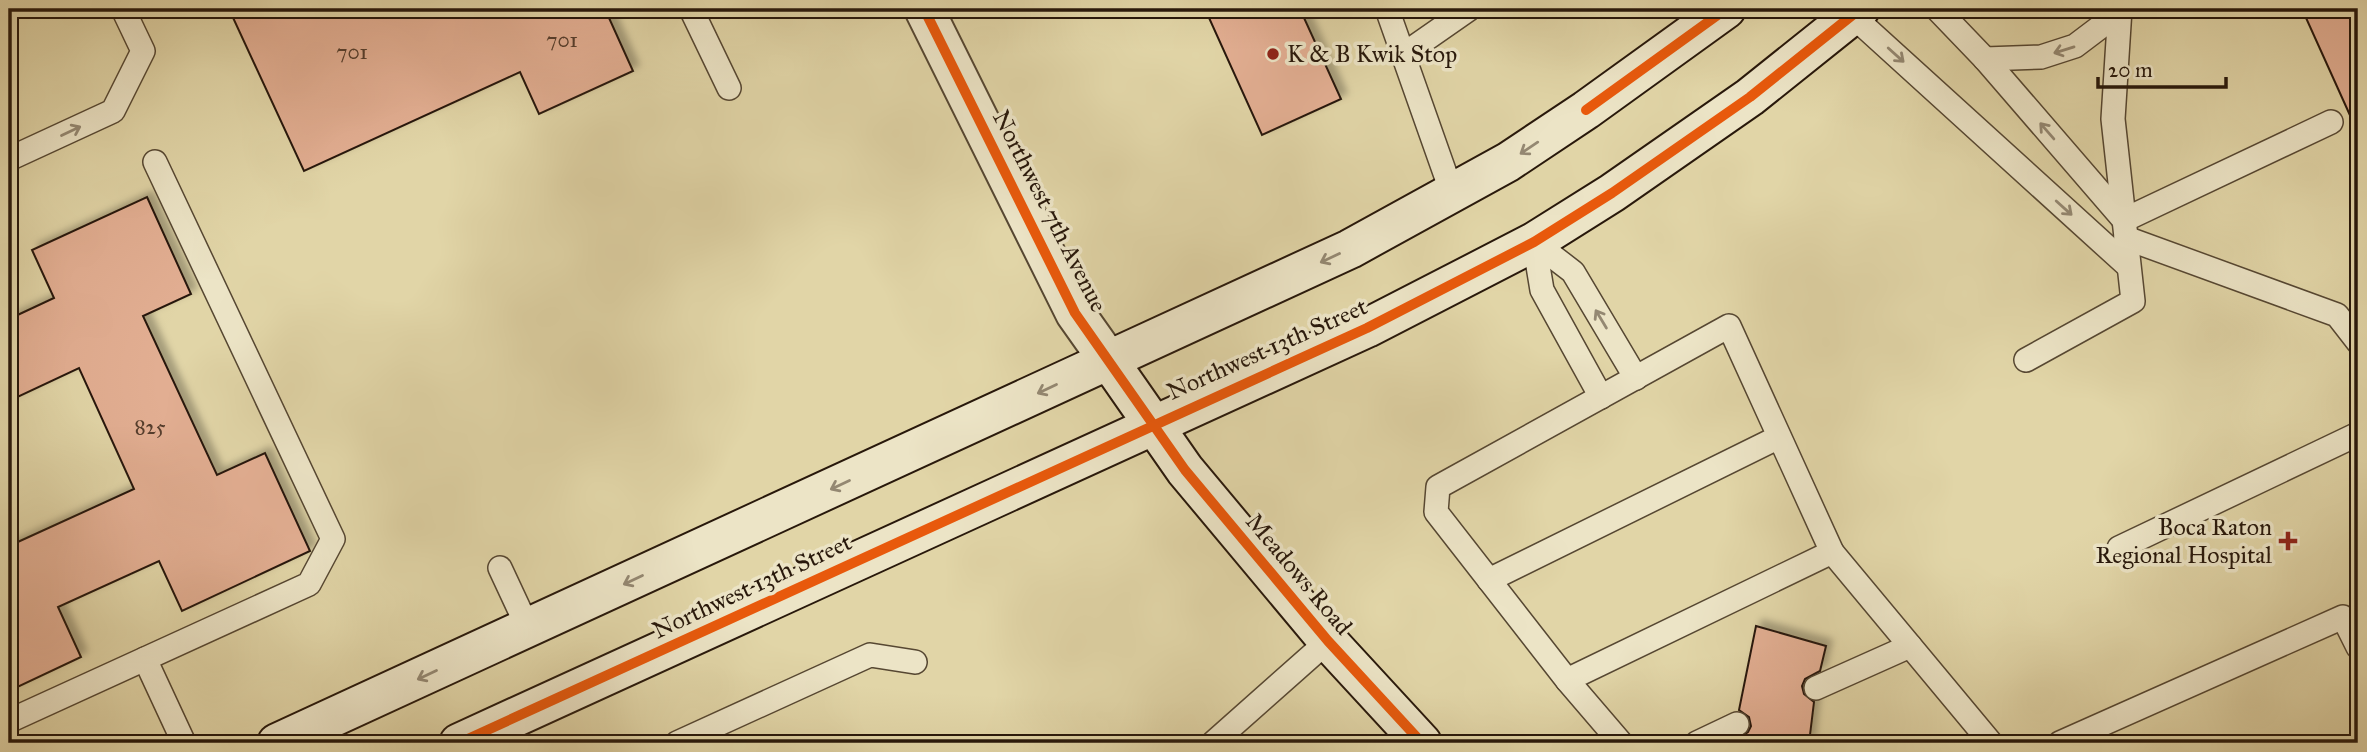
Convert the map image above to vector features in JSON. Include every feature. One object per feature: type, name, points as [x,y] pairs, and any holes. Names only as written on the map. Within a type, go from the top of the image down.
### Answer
[{"type":"street","name":"Northwest 7th Avenue","points":[[924,9],[1076,313],[1153,425]]},
{"type":"street","points":[[277,743],[1350,249],[1508,162],[1586,110],[1726,9]]},
{"type":"street","name":"Northwest 13th Street","points":[[459,743],[1367,328],[1534,242],[1612,193],[1750,97],[1852,11]]},
{"type":"street","name":"Meadows Road","points":[[1153,425],[1185,470],[1328,641],[1422,743]]},
{"type":"lane","points":[[9,159],[113,111],[143,51],[123,9]]},
{"type":"lane","points":[[691,9],[729,88]]},
{"type":"lane","points":[[1387,9],[1452,193]]},
{"type":"lane","points":[[1404,55],[1469,9]]},
{"type":"lane","points":[[1937,9],[1985,59],[2125,229],[2337,315],[2358,342]]},
{"type":"lane","points":[[1852,11],[2128,267]]},
{"type":"lane","points":[[1985,59],[2041,57],[2075,46],[2120,11]]},
{"type":"lane","points":[[2026,360],[2133,301],[2113,119],[2120,11]]},
{"type":"lane","points":[[2125,229],[2331,122]]},
{"type":"lane","points":[[9,721],[309,584],[333,539],[155,162]]},
{"type":"lane","points":[[1534,242],[1573,272],[1636,378]]},
{"type":"lane","points":[[1534,242],[1542,290],[1601,397]]},
{"type":"lane","points":[[1621,743],[1567,680],[1436,512],[1438,487],[1729,326],[1832,552],[1991,743]]},
{"type":"lane","points":[[2119,548],[2358,434]]},
{"type":"lane","points":[[1489,580],[1779,437]]},
{"type":"lane","points":[[1567,680],[1832,552]]},
{"type":"lane","points":[[500,568],[528,628]]},
{"type":"lane","points":[[2060,743],[2343,617],[2358,647]]},
{"type":"lane","points":[[1213,743],[1328,641]]},
{"type":"lane","points":[[1816,688],[1910,646]]},
{"type":"lane","points":[[677,743],[870,655],[915,662]]},
{"type":"lane","points":[[145,659],[184,743]]},
{"type":"lane","points":[[1697,743],[1737,724]]},
{"type":"building","points":[[229,9],[605,9],[633,71],[539,114],[520,72],[304,171]]},
{"type":"building","name":"K & B Kwik Stop","points":[[1205,9],[1300,9],[1341,99],[1262,135]]},
{"type":"building","points":[[2302,9],[2358,9],[2358,133]]},
{"type":"building","points":[[147,197],[191,294],[143,316],[217,475],[265,453],[310,551],[182,611],[159,561],[58,607],[81,657],[9,691],[9,546],[134,489],[79,368],[9,401],[9,319],[54,298],[32,250]]},
{"type":"building","points":[[1756,626],[1826,646],[1820,671],[1805,679],[1802,686],[1804,694],[1814,702],[1809,743],[1736,743],[1751,726],[1749,717],[1739,710]]},
{"type":"cycle path","points":[[924,9],[1075,313],[1185,470],[1328,641],[1422,743]]},
{"type":"cycle path","points":[[1586,110],[1726,9]]},
{"type":"cycle path","points":[[459,743],[1367,328],[1534,242],[1612,193],[1750,97],[1860,9]]},
{"type":"place","name":"K & B Kwik Stop","points":[[1273,54]]},
{"type":"place","name":"Boca Raton Regional Hospital","points":[[2288,541]]}]
